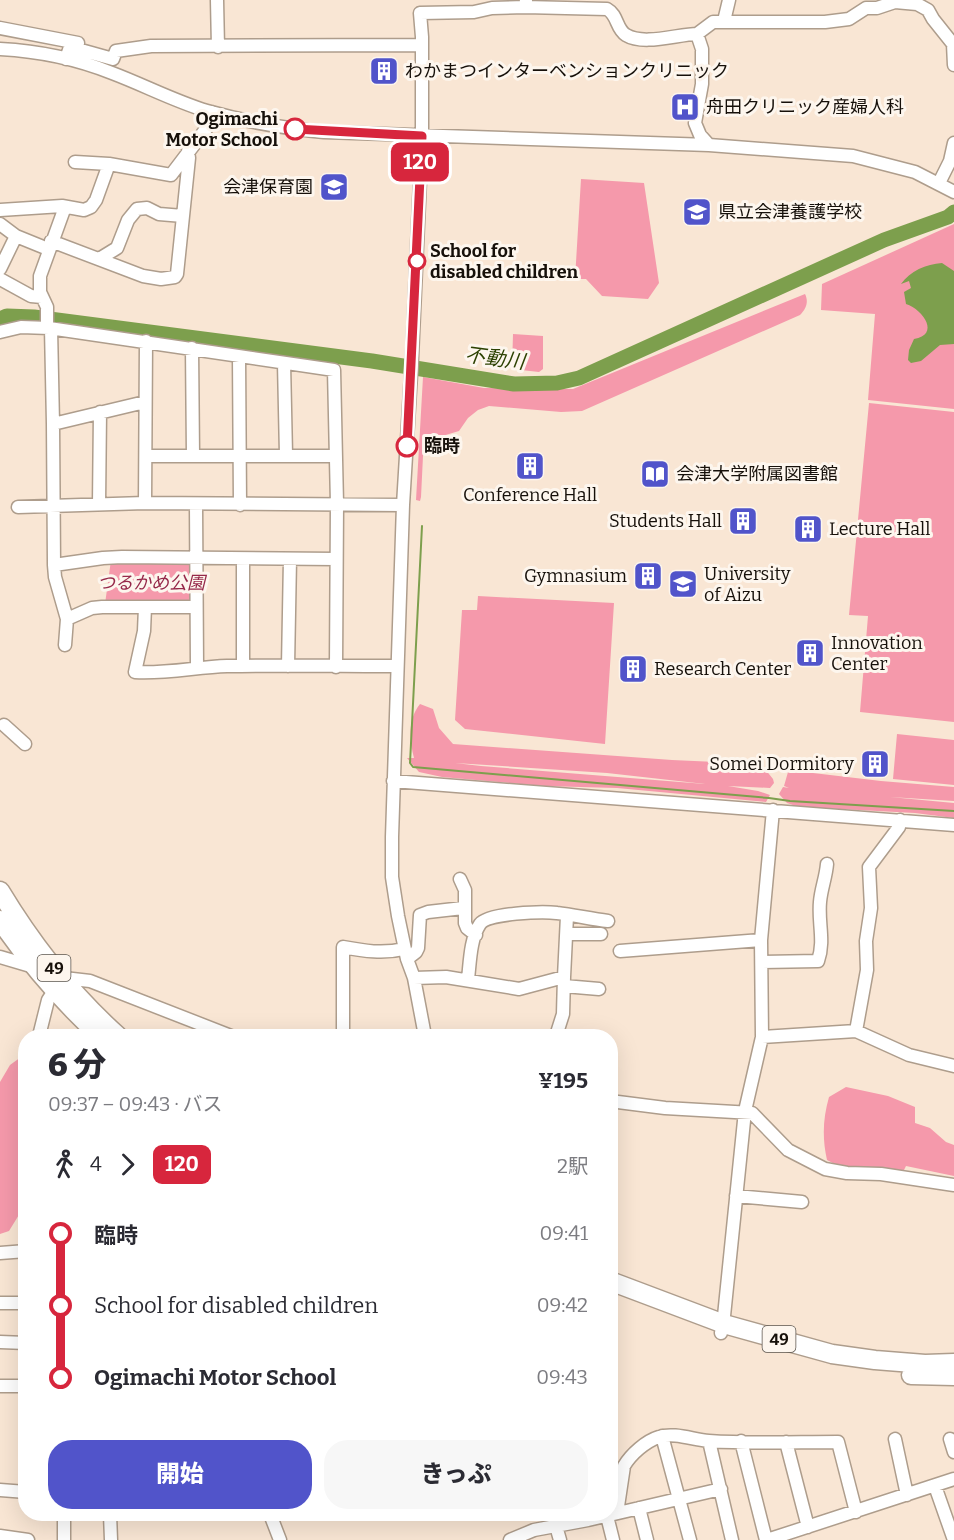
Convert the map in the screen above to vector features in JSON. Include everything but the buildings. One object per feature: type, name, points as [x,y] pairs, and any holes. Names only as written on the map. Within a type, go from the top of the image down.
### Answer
[{"type":"highway","name":"49","points":[[0,891],[32,938],[59,985],[94,1029]]},
{"type":"highway","name":"49","points":[[0,920],[35,967],[80,998],[111,1029]]},
{"type":"highway","name":"49","points":[[618,1284],[722,1328],[807,1360],[890,1373],[954,1376]]},
{"type":"highway","name":"49","points":[[618,1296],[722,1328],[832,1354],[925,1364],[954,1363]]},
{"type":"street","points":[[218,0],[218,47]]},
{"type":"street","points":[[724,21],[729,0]]},
{"type":"street","points":[[424,1029],[414,978],[405,954],[393,877],[393,781],[403,505],[422,136],[420,13],[474,12],[526,4],[607,9],[611,11],[622,31],[628,36],[663,39],[697,34],[713,22],[825,22],[849,19],[866,8],[877,8],[895,2],[920,2],[953,44],[954,66]]},
{"type":"street","points":[[0,28],[116,51],[151,46],[422,45]]},
{"type":"street","points":[[697,34],[702,49],[702,84],[694,123],[700,135],[709,145]]},
{"type":"street","points":[[66,59],[70,47],[113,59],[116,51]]},
{"type":"street","points":[[0,49],[24,50],[66,59],[109,72],[175,99],[231,118],[288,128],[422,136],[709,145],[853,156],[915,172],[954,192]]},
{"type":"street","points":[[75,162],[109,164],[171,175],[209,125],[213,112]]},
{"type":"street","points":[[939,183],[950,161],[954,143]]},
{"type":"street","points":[[0,224],[16,236],[99,259],[152,278],[175,277],[188,152]]},
{"type":"street","points":[[0,210],[65,207],[84,210],[91,207],[96,200],[109,164]]},
{"type":"street","points":[[65,207],[39,276],[48,326],[53,424],[54,565],[55,577],[68,619],[65,645]]},
{"type":"street","points":[[99,259],[117,248],[128,220],[137,209],[147,208],[159,214],[183,216]]},
{"type":"street","points":[[0,269],[16,236]]},
{"type":"street","points":[[0,279],[44,302]]},
{"type":"street","points":[[0,332],[21,327],[48,326],[334,370],[337,504],[336,667]]},
{"type":"street","points":[[145,503],[146,341]]},
{"type":"street","points":[[192,348],[193,456]]},
{"type":"street","points":[[239,356],[240,505]]},
{"type":"street","points":[[284,363],[286,455]]},
{"type":"street","points":[[53,424],[145,402]]},
{"type":"street","points":[[99,412],[99,504]]},
{"type":"street","points":[[146,456],[335,456]]},
{"type":"street","points":[[18,507],[145,503],[403,505]]},
{"type":"street","points":[[196,504],[197,667]]},
{"type":"street","points":[[54,565],[103,558],[336,559]]},
{"type":"street","points":[[243,559],[243,666]]},
{"type":"street","points":[[288,666],[290,559]]},
{"type":"street","points":[[145,607],[144,630],[135,672],[148,673],[197,667],[397,666]]},
{"type":"street","points":[[68,619],[92,608],[196,607]]},
{"type":"street","points":[[5,724],[25,744]]},
{"type":"street","points":[[393,781],[954,825]]},
{"type":"street","points":[[722,1328],[745,1111],[762,1037],[761,940],[773,810]]},
{"type":"street","points":[[856,1031],[867,970],[866,941],[871,908],[869,867],[899,827],[900,820]]},
{"type":"street","points":[[762,962],[818,961],[822,944],[819,924],[820,899],[826,864]]},
{"type":"street","points":[[460,879],[465,890],[464,908],[467,928],[476,935]]},
{"type":"street","points":[[343,1029],[343,947],[370,952],[405,954],[416,952],[420,915],[464,908]]},
{"type":"street","points":[[468,979],[480,924],[493,917],[543,912],[608,921]]},
{"type":"street","points":[[558,1029],[563,1014],[567,916]]},
{"type":"street","points":[[566,934],[601,934]]},
{"type":"street","points":[[620,951],[761,940]]},
{"type":"street","points":[[0,957],[35,967]]},
{"type":"street","points":[[414,978],[431,976],[468,979],[519,989],[564,982],[599,989]]},
{"type":"street","points":[[41,1029],[48,1000],[59,985],[90,981],[213,1029]]},
{"type":"street","points":[[762,1037],[856,1031],[909,1055],[954,1066]]},
{"type":"street","points":[[618,1102],[665,1108],[745,1111],[756,1115],[788,1150],[825,1169],[847,1173],[881,1174],[954,1185]]},
{"type":"street","points":[[736,1196],[802,1202]]},
{"type":"street","points":[[0,1253],[18,1252]]},
{"type":"street","points":[[0,1303],[18,1303]]},
{"type":"street","points":[[0,1342],[18,1343]]},
{"type":"street","points":[[0,1386],[18,1386]]},
{"type":"street","points":[[662,1436],[690,1540]]},
{"type":"street","points":[[618,1490],[628,1459],[654,1439],[662,1436],[709,1441],[838,1442],[856,1512]]},
{"type":"street","points":[[895,1439],[907,1495]]},
{"type":"street","points":[[950,1439],[954,1452]]},
{"type":"street","points":[[709,1441],[732,1540]]},
{"type":"street","points":[[741,1441],[766,1540],[954,1479]]},
{"type":"street","points":[[786,1442],[808,1527]]},
{"type":"street","points":[[935,1486],[954,1540]]},
{"type":"street","points":[[618,1513],[721,1489]]},
{"type":"street","points":[[0,1490],[18,1491]]},
{"type":"street","points":[[639,1508],[647,1540]]},
{"type":"street","points":[[64,1521],[64,1540]]},
{"type":"street","points":[[110,1521],[111,1540]]},
{"type":"street","points":[[273,1521],[280,1540]]},
{"type":"street","points":[[510,1540],[534,1530],[579,1521]]},
{"type":"street","points":[[612,1521],[613,1540]]},
{"type":"street","points":[[556,1526],[560,1540]]},
{"type":"street","points":[[0,1536],[28,1540]]},
{"type":"green space","points":[[581,179],[644,183],[659,283],[648,299],[602,296],[586,279],[575,279]]},
{"type":"green space","points":[[954,224],[954,409],[868,400],[875,314],[821,310],[822,284]]},
{"type":"green space","points":[[805,294],[806,305],[800,315],[582,411],[561,412],[489,406],[478,410],[468,418],[459,431],[426,443],[421,497],[420,501],[416,500],[423,377],[484,388],[573,389]]},
{"type":"green space","points":[[513,334],[543,336],[543,369],[539,372],[512,369]]},
{"type":"green space","points":[[869,403],[954,412],[954,722],[860,712],[868,616],[849,615]]},
{"type":"green space","name":"つるかめ公園","points":[[111,560],[194,561],[194,605],[105,604]]},
{"type":"green space","points":[[478,596],[614,603],[605,744],[465,729],[455,720],[462,610],[477,610]]},
{"type":"green space","points":[[420,704],[433,709],[439,728],[453,744],[761,764],[774,783],[770,788],[728,786],[770,795],[766,802],[617,788],[543,786],[442,777],[419,772],[407,758],[414,758],[411,730],[416,710]],"holes":[[[455,763],[607,773],[705,784]]]},
{"type":"green space","points":[[897,734],[954,740],[954,785],[893,779]]},
{"type":"green space","points":[[788,772],[954,787],[954,801],[890,797],[954,803],[954,818],[915,813],[805,809],[787,803],[779,794],[783,787],[789,788],[784,786]]},
{"type":"green space","points":[[18,1059],[18,1216],[9,1231],[0,1234],[0,1082],[10,1065]]},
{"type":"green space","points":[[846,1087],[888,1096],[915,1107],[915,1123],[930,1128],[946,1142],[954,1145],[954,1176],[906,1166],[904,1170],[864,1171],[827,1160],[824,1128],[829,1097]]},
{"type":"shaded area","points":[[942,263],[954,271],[954,344],[940,345],[921,361],[911,363],[908,360],[909,350],[914,339],[922,337],[928,328],[927,322],[918,311],[906,304],[904,292],[911,288],[909,281],[901,284],[919,269]]},
{"type":"waterway","name":"不動川","points":[[0,319],[7,316],[34,317],[372,361],[514,384],[557,383],[579,378],[884,240],[948,217],[954,212]]},
{"type":"waterway","name":"不動川","points":[[952,213],[954,220]]},
{"type":"waterway","points":[[422,526],[410,763],[413,767],[790,801],[954,811]]},
{"type":"bus line","name":"120","points":[[295,129],[422,136],[407,446]]},
{"type":"place","name":"わかまつインターベンションクリニック","points":[[384,71]]},
{"type":"place","name":"舟田クリニック産婦人科","points":[[685,107]]},
{"type":"place","name":"Ogimachi Motor School","points":[[295,129]]},
{"type":"place","name":"会津保育園","points":[[334,187]]},
{"type":"place","name":"県立会津養護学校","points":[[697,212]]},
{"type":"place","name":"School for disabled children","points":[[417,261]]},
{"type":"place","name":"臨時","points":[[407,446]]},
{"type":"place","name":"Conference Hall","points":[[530,466]]},
{"type":"place","name":"会津大学附属図書館","points":[[655,474]]},
{"type":"place","name":"Students Hall","points":[[743,521]]},
{"type":"place","name":"Lecture Hall","points":[[808,529]]},
{"type":"place","name":"Gymnasium","points":[[648,576]]},
{"type":"place","name":"University of Aizu","points":[[683,584]]},
{"type":"place","name":"Innovation Center","points":[[810,653]]},
{"type":"place","name":"Research Center","points":[[633,669]]},
{"type":"place","name":"Somei Dormitory","points":[[875,764]]}]
